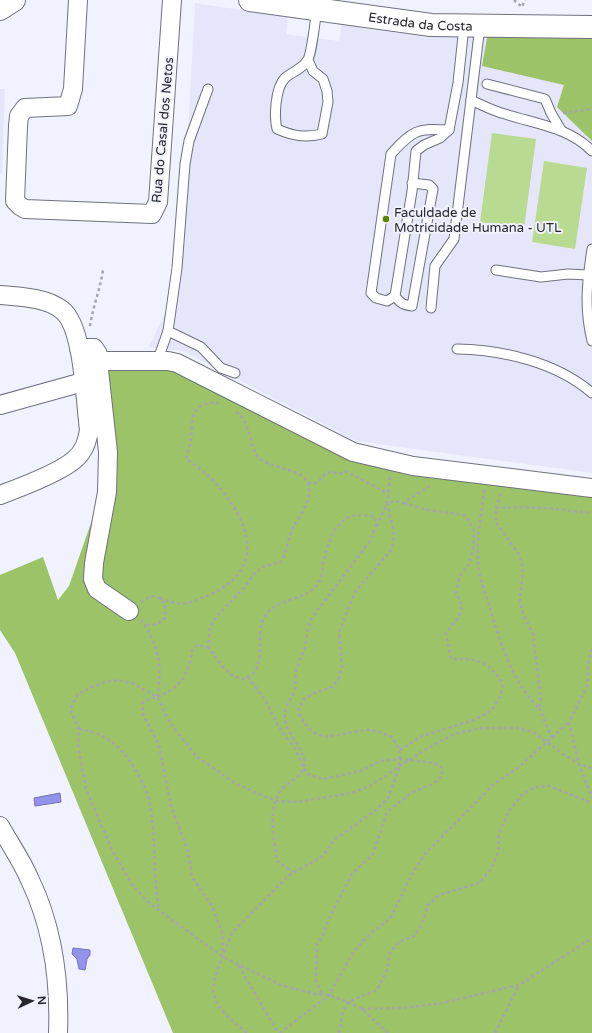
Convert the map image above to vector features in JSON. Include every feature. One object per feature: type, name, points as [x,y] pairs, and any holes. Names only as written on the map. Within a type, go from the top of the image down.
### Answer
[{"type":"street","points":[[0,10],[14,0]]},
{"type":"street","name":"Rua do Casal dos Netos","points":[[78,0],[73,88],[68,106],[25,108],[20,116],[16,145],[15,200],[20,206],[26,209],[152,214],[158,202],[172,0]]},
{"type":"street","name":"Estrada da Costa","points":[[250,0],[324,7],[432,25],[592,27]]},
{"type":"street","points":[[0,294],[47,302],[62,310],[72,322],[88,353],[108,452],[106,498],[94,563],[93,579],[97,589],[133,613]]},
{"type":"street","points":[[88,353],[157,362],[177,363],[353,452],[413,466],[592,488]]},
{"type":"street","points":[[0,495],[48,475],[74,461],[82,452],[87,442],[88,430],[83,382],[88,353]]},
{"type":"street","points":[[0,405],[83,382]]},
{"type":"street","points":[[0,826],[30,880],[51,941],[57,970],[58,1033]]},
{"type":"lane","points":[[308,60],[313,71],[324,79],[327,91],[324,125],[322,134],[310,137],[292,136],[277,129],[275,120],[276,103],[284,80],[302,67],[308,60],[324,7]]},
{"type":"lane","points":[[431,308],[435,266],[454,239],[471,100],[472,26]]},
{"type":"lane","points":[[412,183],[429,185],[433,189],[412,306],[404,306],[395,296],[416,151],[424,144],[440,138],[449,130],[458,83],[472,26]]},
{"type":"lane","points":[[487,84],[545,98],[553,117],[561,130]]},
{"type":"lane","points":[[157,362],[159,352],[168,331],[177,268],[185,164],[189,141],[208,89]]},
{"type":"lane","points":[[471,100],[503,114],[561,130],[582,141],[592,151]]},
{"type":"lane","points":[[395,296],[387,301],[376,298],[371,293],[391,154],[403,141],[416,131],[449,130]]},
{"type":"lane","points":[[592,249],[586,299],[588,326],[592,341]]},
{"type":"lane","points":[[496,270],[541,277],[568,274],[588,275]]},
{"type":"lane","points":[[168,331],[201,347],[222,368],[235,373]]},
{"type":"lane","points":[[457,349],[495,352],[529,361],[563,374],[592,393]]},
{"type":"path","points":[[514,0],[522,7],[525,0]]},
{"type":"path","points":[[553,117],[567,112],[592,109]]},
{"type":"path","points":[[88,353],[94,303],[99,294],[103,270]]},
{"type":"path","points":[[156,697],[160,676],[158,657],[152,637],[144,624],[133,613],[142,600],[151,596],[179,605],[188,603],[220,590],[236,578],[243,568],[246,556],[247,539],[241,519],[230,500],[211,478],[186,459],[190,446],[191,422],[194,413],[200,406],[212,402],[219,404]]},
{"type":"path","points":[[208,648],[209,631],[216,617],[262,567],[281,562],[287,554],[292,529],[307,505],[309,492],[308,483],[299,474],[264,462],[258,456],[250,431],[239,414],[232,410]]},
{"type":"path","points":[[247,1033],[227,1016],[217,1004],[213,991],[215,976],[232,933],[293,872],[323,856],[334,840],[376,810],[388,798],[400,768],[400,750],[392,737],[369,730],[327,737],[309,729],[303,723],[298,711],[304,699],[332,687],[339,678],[342,667],[339,632],[355,592],[392,549],[394,532],[387,503],[387,493],[393,461]]},
{"type":"path","points":[[308,483],[317,482],[326,473],[332,472],[338,474],[347,472],[387,493]]},
{"type":"path","points":[[403,503],[421,491],[437,484]]},
{"type":"path","points":[[484,485],[478,527],[480,576],[497,630],[519,684],[528,699],[539,708],[552,738]]},
{"type":"path","points":[[506,488],[502,492],[496,508],[496,522],[518,553],[523,567],[520,600],[523,614],[533,634],[541,701],[539,708]]},
{"type":"path","points":[[387,503],[395,501],[428,510],[464,515],[470,522],[474,532],[473,550],[469,564],[460,576],[456,593],[462,606],[459,617],[446,634],[447,646],[451,659],[477,660],[495,670],[503,684],[500,697],[492,710],[474,720],[422,736],[400,750]]},
{"type":"path","points":[[293,872],[277,861],[273,816],[276,801],[283,788],[300,774],[304,767],[303,756],[286,723],[286,706],[295,690],[295,673],[306,643],[306,629],[313,616],[370,541],[387,503]]},
{"type":"path","points":[[496,508],[518,507],[555,509],[582,513],[592,512]]},
{"type":"path","points":[[223,957],[222,932],[212,906],[192,877],[188,850],[172,806],[159,745],[143,714],[142,703],[149,698],[156,697],[185,678],[191,662],[192,650],[198,645],[208,648],[223,667],[233,676],[244,679],[248,677],[254,672],[259,657],[260,631],[264,617],[276,605],[306,595],[319,583],[331,536],[340,522],[352,514],[367,515],[375,516],[376,526]]},
{"type":"path","points":[[144,624],[158,624],[165,618],[165,605],[160,598]]},
{"type":"path","points":[[238,965],[279,1033],[329,995],[354,951],[373,931],[390,919],[411,876],[424,855],[494,784],[519,766],[569,722],[587,686],[589,659],[592,649]]},
{"type":"path","points":[[248,677],[266,700],[279,727],[294,747],[307,774],[323,779],[361,770],[380,761],[400,759],[434,763],[442,768],[442,776],[433,784],[412,792],[387,812],[373,854],[352,874],[330,917],[323,935],[317,944],[316,980],[322,994]]},
{"type":"path","points":[[388,1033],[362,1009],[348,1002],[329,995],[281,985],[223,957],[149,903],[133,886],[112,850],[86,789],[78,744],[79,729],[70,709],[78,694],[105,682],[118,680],[132,683],[156,697],[170,723],[196,756],[236,784],[276,801],[304,801],[352,793],[370,786],[411,761],[423,751],[454,734],[482,728],[518,728],[535,733],[579,764],[592,768]]},
{"type":"path","points":[[569,722],[579,764],[592,798]]},
{"type":"path","points":[[79,729],[94,732],[120,748],[129,759],[146,790],[150,803],[154,840],[156,889],[159,910]]},
{"type":"path","points":[[338,1033],[343,1011],[348,1002],[377,990],[387,970],[390,952],[399,942],[414,936],[422,924],[428,905],[439,895],[479,883],[491,869],[498,853],[499,834],[508,812],[522,796],[534,787],[548,786],[592,803]]},
{"type":"path","points":[[362,1009],[402,1008],[442,1003],[519,985],[592,938]]},
{"type":"path","points":[[496,1033],[519,985]]},
{"type":"shaded area","name":"Faculdade de Motricidade Humana - UTL","points":[[195,3],[288,17],[286,34],[339,41],[342,24],[373,30],[428,37],[487,36],[592,39],[592,473],[356,441],[183,351],[149,347],[170,303],[188,132]]},
{"type":"shaded area","points":[[0,89],[5,89],[2,173],[0,173]]},
{"type":"shaded area","points":[[60,793],[61,802],[35,806],[34,798]]},
{"type":"shaded area","points":[[73,948],[90,950],[90,955],[87,959],[85,970],[79,969],[77,959],[72,954]]},
{"type":"green space","points":[[488,32],[592,35],[592,141],[557,107],[564,85],[482,66]]},
{"type":"green space","points":[[492,133],[536,139],[524,228],[480,222]]},
{"type":"green space","points":[[544,161],[587,168],[575,249],[532,242]]},
{"type":"green space","points":[[105,363],[170,369],[346,455],[592,494],[592,1033],[173,1033],[15,653],[0,630],[0,575],[43,557],[58,600],[69,586],[114,457]]},
{"type":"place","name":"Faculdade de Motricidade Humana - UTL","points":[[386,219]]}]
